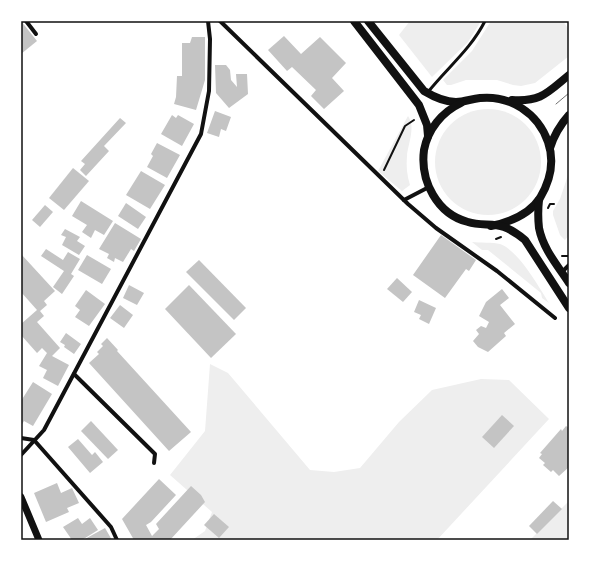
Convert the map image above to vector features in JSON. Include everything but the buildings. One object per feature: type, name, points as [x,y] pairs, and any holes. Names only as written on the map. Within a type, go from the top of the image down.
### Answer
[{"type":"main road","points":[[354,21],[419,105],[427,125],[428,136]]},
{"type":"main road","points":[[368,21],[418,84],[427,93],[444,100],[454,102],[491,97],[505,100],[526,101],[535,99],[546,93],[569,75]]},
{"type":"main road","points":[[491,226],[518,218],[529,210],[546,189],[552,162],[546,135],[539,123],[524,109],[505,100]]},
{"type":"main road","points":[[465,101],[453,107],[443,115],[428,136],[424,149],[423,162],[429,187],[435,198],[454,216],[472,223],[504,227],[517,233],[525,240],[569,308]]},
{"type":"main road","points":[[550,148],[559,127],[569,115]]},
{"type":"main road","points":[[538,200],[539,228],[543,240],[569,282]]},
{"type":"street","points":[[26,21],[36,34]]},
{"type":"street","points":[[21,455],[44,430],[201,134],[209,90],[210,39],[208,21]]},
{"type":"street","points":[[220,21],[404,200],[436,228],[497,271],[555,318]]},
{"type":"street","points":[[404,200],[429,187]]},
{"type":"street","points":[[562,272],[569,265]]},
{"type":"street","points":[[74,374],[154,454],[154,463]]},
{"type":"street","points":[[21,438],[34,440],[111,527],[117,540]]},
{"type":"street","points":[[21,497],[39,540]]},
{"type":"lane","points":[[427,93],[465,52],[486,21]]},
{"type":"path","points":[[376,174],[384,169],[405,126],[414,120]]},
{"type":"path","points":[[548,209],[550,204],[554,204]]},
{"type":"path","points":[[559,254],[561,256],[569,256]]},
{"type":"shaded area","points":[[410,21],[481,21],[468,42],[432,77],[399,35]]},
{"type":"shaded area","points":[[491,21],[563,21],[569,30],[569,56],[535,83],[521,86],[497,80],[466,80],[447,85],[443,80],[472,51]]},
{"type":"shaded area","points":[[488,109],[508,113],[525,125],[537,142],[541,162],[537,182],[525,199],[508,211],[488,215],[468,211],[451,199],[439,182],[435,162],[439,142],[451,125],[468,113]]},
{"type":"shaded area","points":[[408,116],[411,125],[407,163],[407,175],[410,185],[402,191],[378,171]]},
{"type":"shaded area","points":[[569,172],[569,235],[565,240],[560,235],[553,211],[560,199]]},
{"type":"shaded area","points":[[472,242],[497,243],[507,248],[528,270],[549,303],[542,298],[541,293],[488,250],[482,250]]},
{"type":"shaded area","points":[[210,364],[228,373],[310,470],[334,472],[360,468],[399,422],[432,390],[481,379],[509,380],[549,419],[437,540],[192,540],[205,531],[212,512],[170,475],[205,431]]},
{"type":"shaded area","points":[[569,501],[569,540],[530,540]]},
{"type":"tram line","points":[[556,104],[569,93]]}]
